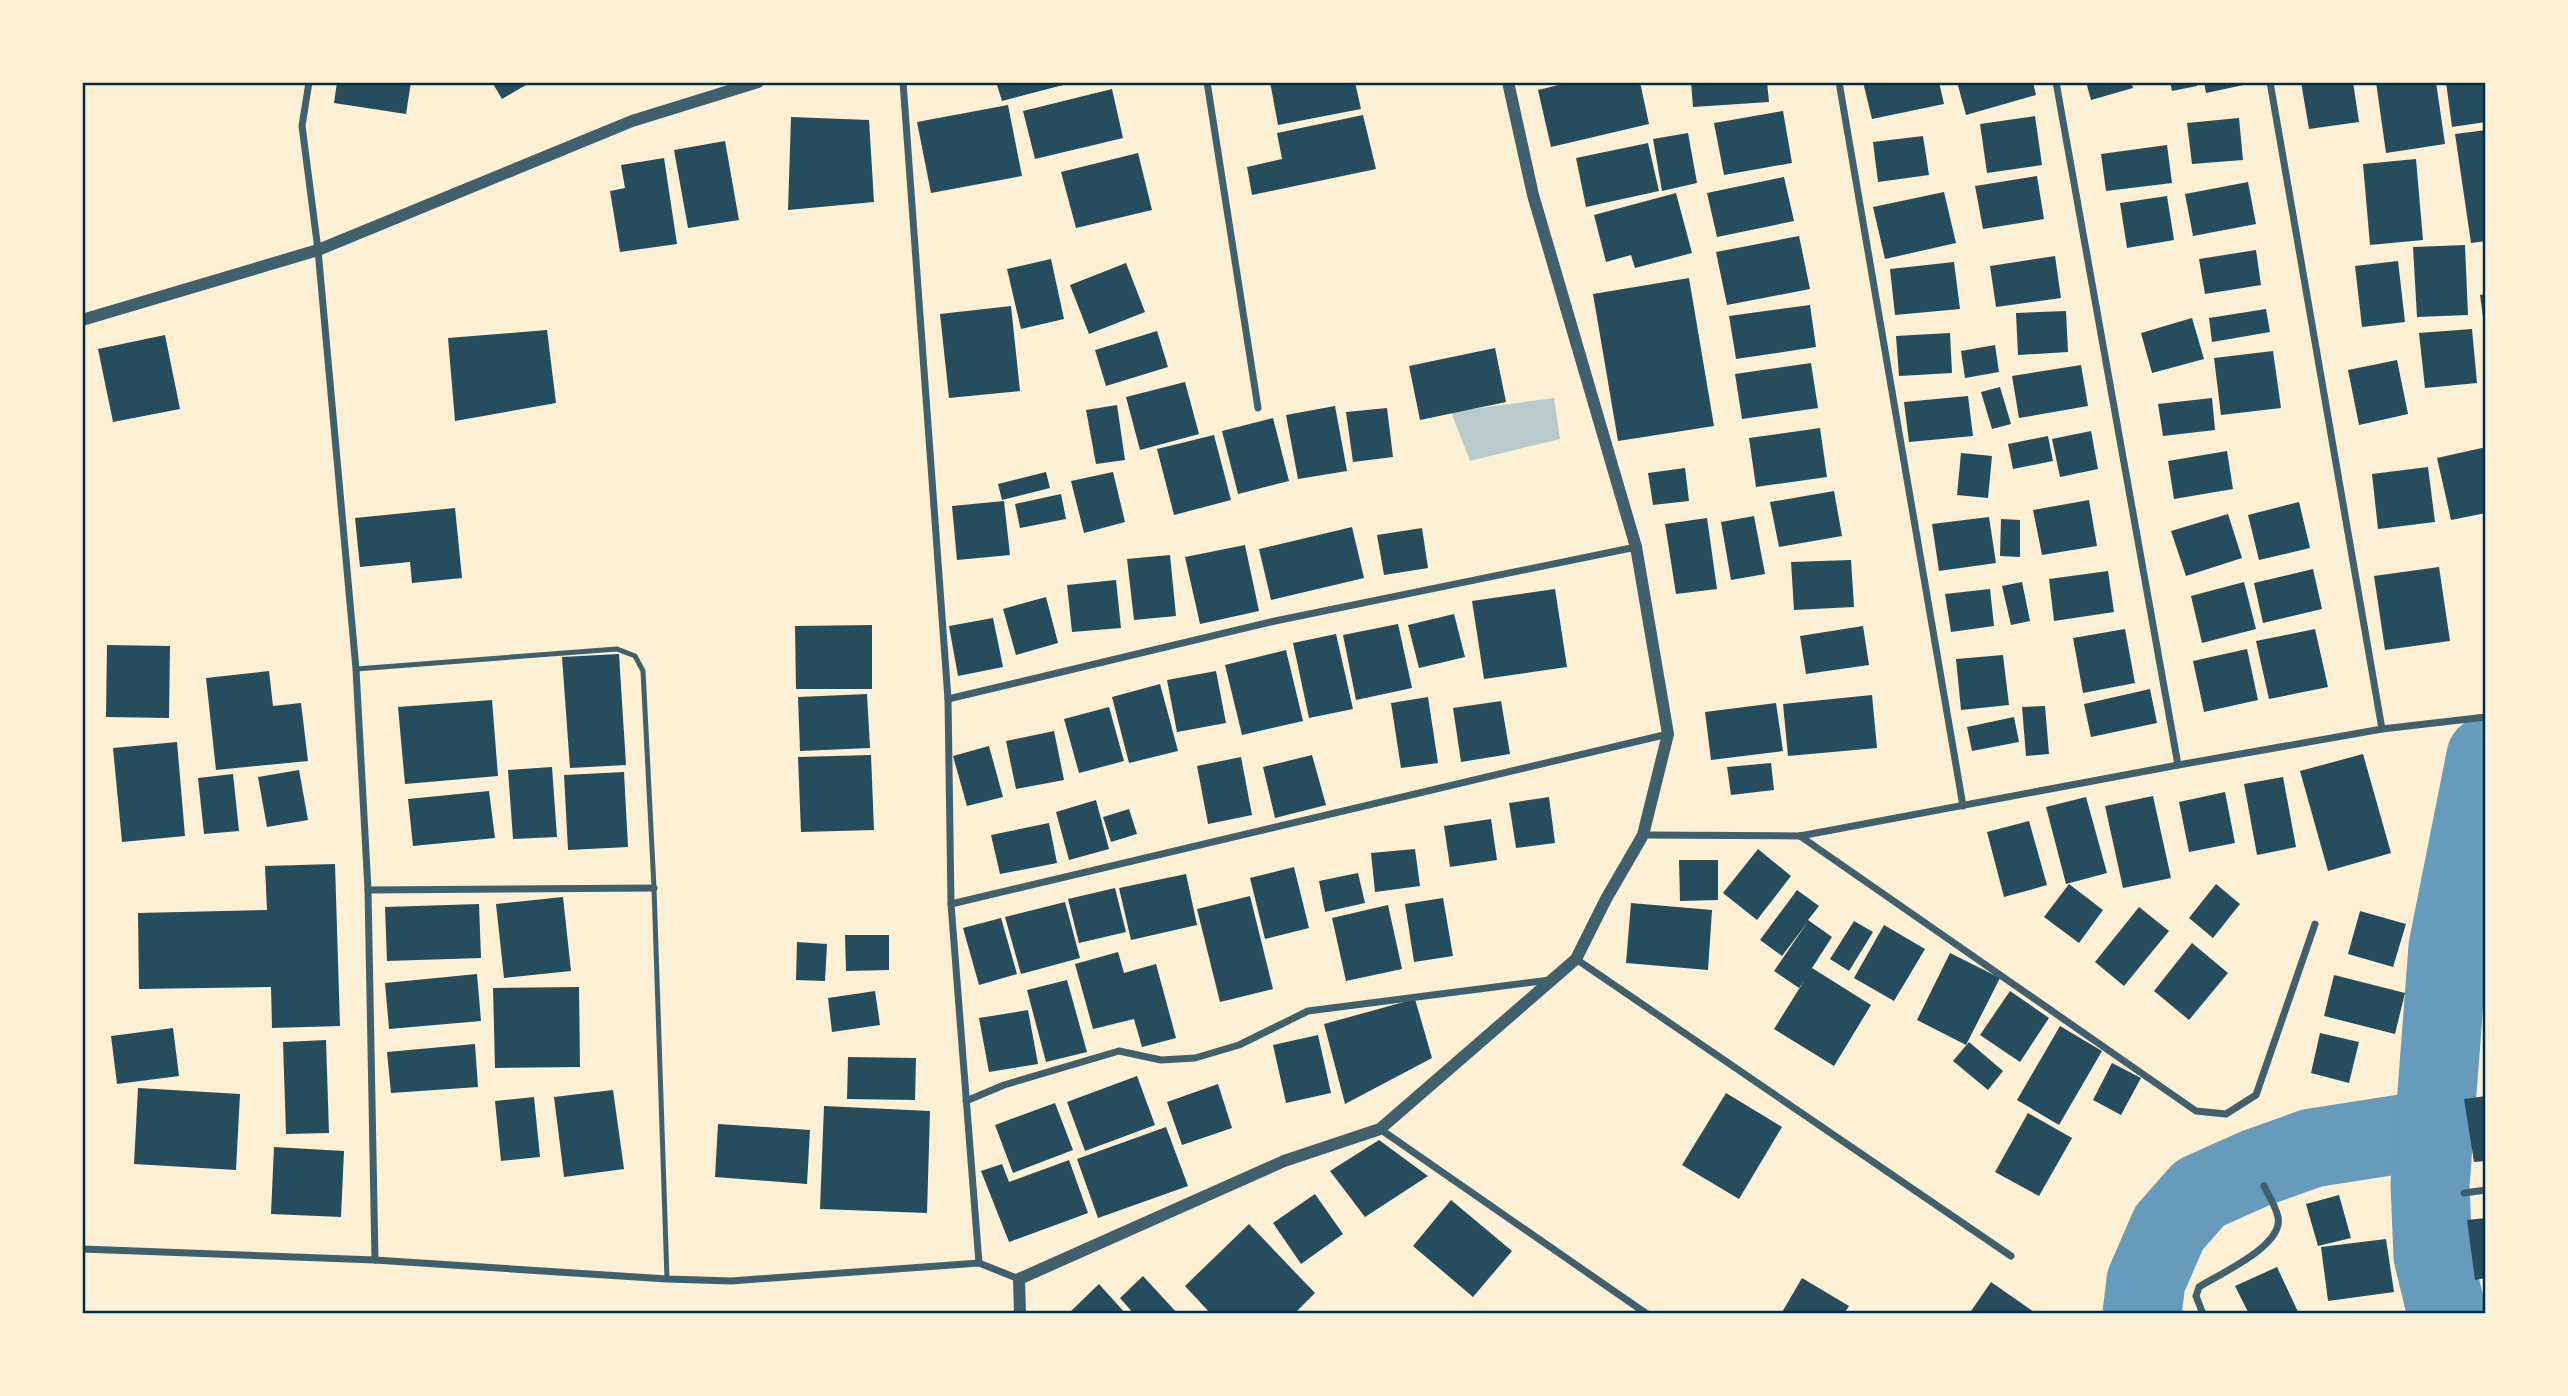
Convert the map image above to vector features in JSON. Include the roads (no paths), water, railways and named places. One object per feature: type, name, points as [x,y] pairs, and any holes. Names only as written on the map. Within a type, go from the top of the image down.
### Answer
[{"type":"street","points":[[309,82],[302,126],[318,250],[356,669],[368,890],[375,1260]]},
{"type":"street","points":[[82,320],[318,250],[632,121],[758,82]]},
{"type":"street","points":[[903,82],[948,699],[951,904],[979,1263]]},
{"type":"street","points":[[1207,82],[1258,408]]},
{"type":"street","points":[[82,1249],[375,1260],[731,1281],[979,1263],[1019,1279],[1284,1161],[1380,1129],[1576,960],[1605,899],[1643,835],[1668,734],[1636,547],[1533,195],[1508,82]]},
{"type":"street","points":[[1839,82],[1963,806]]},
{"type":"street","points":[[2056,82],[2178,765]]},
{"type":"street","points":[[2270,82],[2382,729]]},
{"type":"street","points":[[948,699],[1275,621],[1636,547]]},
{"type":"street","points":[[1643,835],[1800,836],[2382,729],[2486,717]]},
{"type":"street","points":[[951,904],[1668,734]]},
{"type":"street","points":[[1800,836],[2196,1111],[2226,1115],[2256,1095],[2315,924]]},
{"type":"street","points":[[368,890],[654,888]]},
{"type":"street","points":[[1576,960],[2011,1256]]},
{"type":"street","points":[[966,1101],[1004,1085],[1119,1052],[1161,1060],[1195,1058],[1239,1045],[1308,1011],[1553,980]]},
{"type":"street","points":[[1380,1129],[1647,1314]]},
{"type":"street","points":[[2203,1314],[2196,1296],[2199,1287],[2268,1245],[2277,1230],[2278,1218],[2264,1186]]},
{"type":"street","points":[[2463,1193],[2486,1190]]},
{"type":"street","points":[[1019,1279],[1020,1314]]},
{"type":"lane","points":[[356,669],[617,649],[635,656],[643,671],[654,888],[667,1279]]},
{"type":"waterway","points":[[2447,1314],[2433,1256],[2430,1185],[2448,947],[2486,756]]},
{"type":"waterway","points":[[2142,1314],[2146,1281],[2169,1228],[2200,1193],[2256,1168],[2312,1148],[2434,1129]]}]
